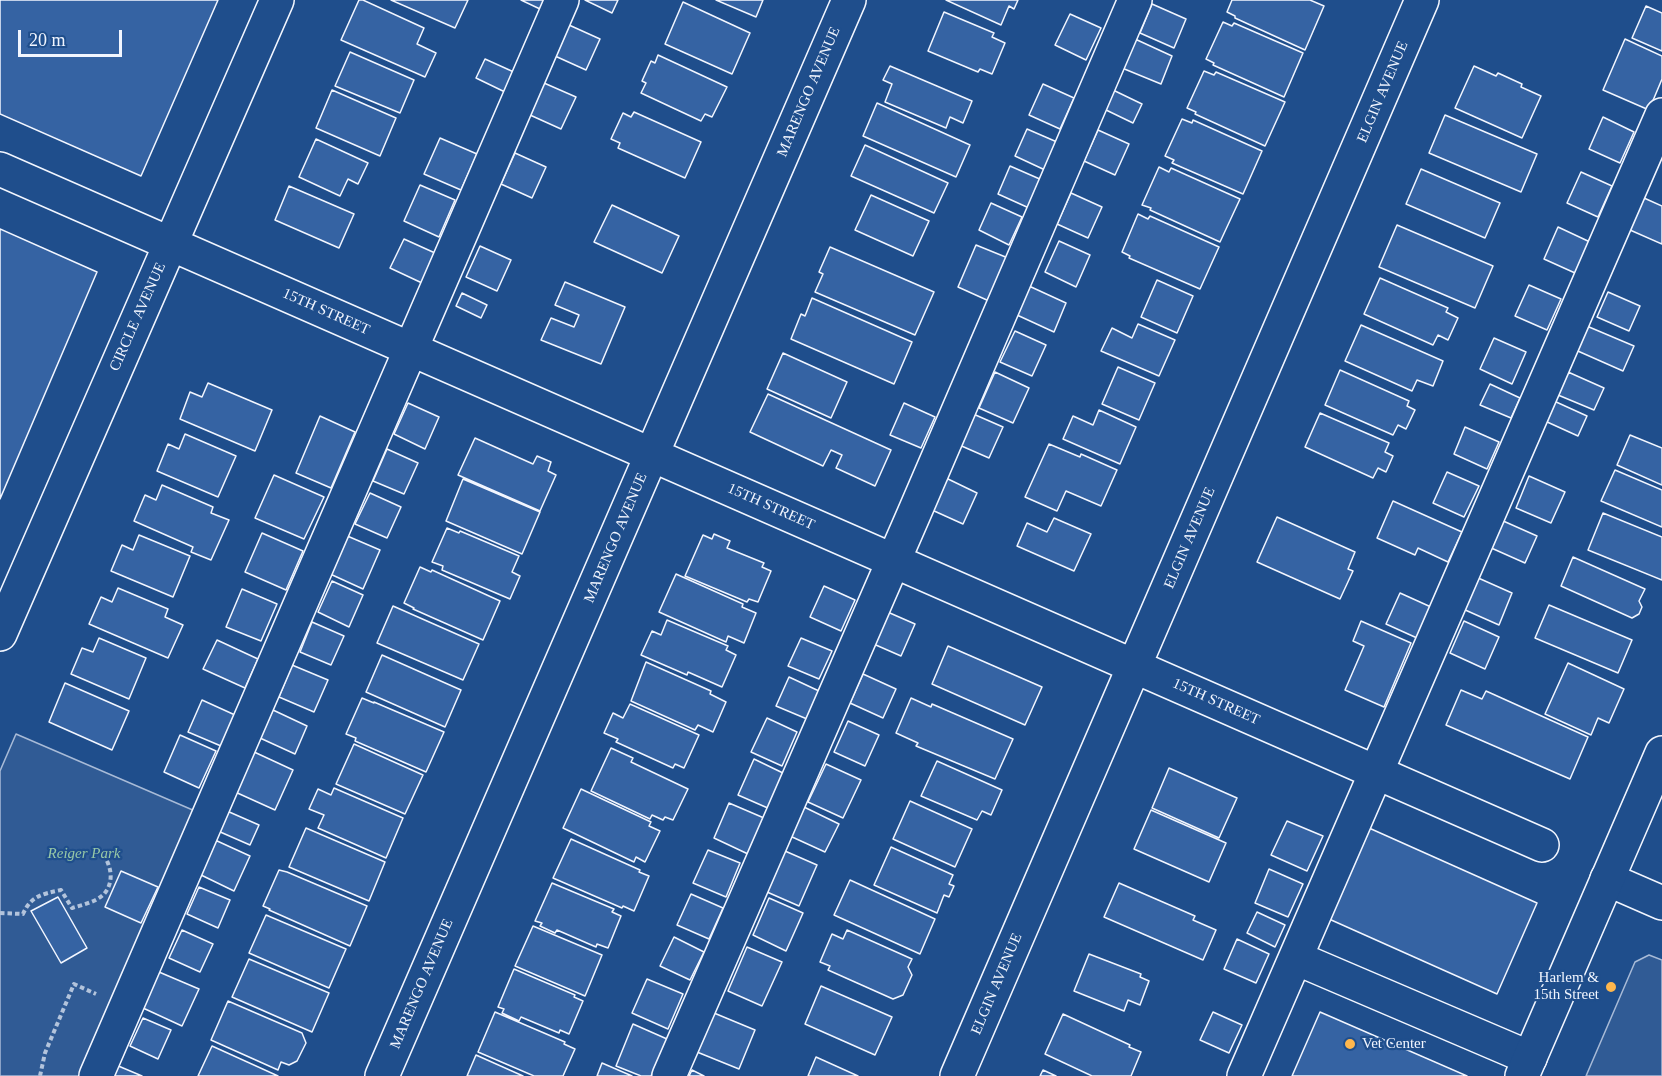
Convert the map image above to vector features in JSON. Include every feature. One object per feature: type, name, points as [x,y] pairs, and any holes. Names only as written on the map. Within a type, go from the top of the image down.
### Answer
[{"type":"street","name":"CIRCLE AVENUE","points":[[0,634],[277,0]]},
{"type":"street","points":[[96,1076],[562,0]]},
{"type":"street","name":"MARENGO AVENUE","points":[[382,1076],[849,0]]},
{"type":"street","points":[[669,1076],[1135,0]]},
{"type":"street","name":"ELGIN AVENUE","points":[[957,1076],[1422,0]]},
{"type":"street","points":[[1244,1076],[1662,115]]},
{"type":"street","name":"15TH STREET","points":[[0,169],[1542,845]]},
{"type":"street","points":[[1296,958],[1526,1067],[1662,753]]},
{"type":"street","points":[[1607,879],[1662,903]]},
{"type":"path","points":[[0,913],[23,914],[28,902],[44,893],[61,890],[72,908],[104,894],[110,881],[111,870],[108,860],[100,849]]},
{"type":"path","points":[[40,1076],[45,1053],[74,984],[125,1008]]},
{"type":"shaded area","name":"Reiger Park","points":[[16,734],[195,811],[80,1076],[0,1076],[0,771]]},
{"type":"shaded area","points":[[1649,955],[1662,960],[1662,1076],[1586,1076],[1635,962]]},
{"type":"building","points":[[0,0],[218,0],[141,176],[0,114]]},
{"type":"building","points":[[359,0],[424,28],[417,44],[436,53],[425,77],[341,40]]},
{"type":"building","points":[[391,0],[468,0],[455,28]]},
{"type":"building","points":[[521,0],[544,0],[540,9]]},
{"type":"building","points":[[585,0],[618,0],[612,13]]},
{"type":"building","points":[[716,0],[763,0],[756,17]]},
{"type":"building","points":[[946,0],[1018,0],[1014,9],[1009,6],[1001,25]]},
{"type":"building","points":[[1232,0],[1310,0],[1324,6],[1305,50],[1235,18],[1227,12]]},
{"type":"building","points":[[683,2],[750,33],[732,74],[665,44]]},
{"type":"building","points":[[1152,4],[1186,19],[1174,48],[1140,33]]},
{"type":"building","points":[[1646,6],[1662,13],[1662,51],[1632,38]]},
{"type":"building","points":[[944,12],[994,33],[992,37],[1005,43],[992,74],[980,69],[978,72],[928,51]]},
{"type":"building","points":[[1070,14],[1101,28],[1086,60],[1055,45]]},
{"type":"building","points":[[1223,22],[1232,26],[1234,23],[1303,53],[1284,97],[1213,65],[1214,63],[1206,59]]},
{"type":"building","points":[[569,25],[600,39],[586,70],[555,56]]},
{"type":"building","points":[[1135,39],[1172,56],[1161,84],[1122,68]]},
{"type":"building","points":[[1625,39],[1662,56],[1662,79],[1649,110],[1603,90]]},
{"type":"building","points":[[350,52],[414,80],[400,113],[335,86]]},
{"type":"building","points":[[658,55],[727,87],[712,117],[705,114],[701,121],[641,93],[646,83],[642,81],[651,61],[655,63]]},
{"type":"building","points":[[485,59],[516,73],[507,93],[476,78]]},
{"type":"building","points":[[890,66],[972,101],[963,123],[950,117],[946,128],[885,102],[892,84],[883,80]]},
{"type":"building","points":[[1474,66],[1496,76],[1498,73],[1541,96],[1522,138],[1455,108]]},
{"type":"building","points":[[1204,71],[1214,75],[1216,72],[1285,102],[1265,146],[1195,114],[1196,112],[1187,108]]},
{"type":"building","points":[[544,83],[576,97],[561,129],[530,115]]},
{"type":"building","points":[[1043,84],[1074,98],[1060,129],[1029,115]]},
{"type":"building","points":[[332,90],[396,118],[380,156],[316,128]]},
{"type":"building","points":[[1113,90],[1142,104],[1133,123],[1104,109]]},
{"type":"building","points":[[877,103],[970,145],[956,177],[863,136]]},
{"type":"building","points":[[634,112],[701,142],[685,178],[618,148],[620,143],[611,139],[623,113],[631,117]]},
{"type":"building","points":[[1445,115],[1537,154],[1521,192],[1429,153]]},
{"type":"building","points":[[1603,117],[1634,132],[1620,163],[1589,149]]},
{"type":"building","points":[[1182,119],[1192,123],[1193,120],[1262,151],[1243,194],[1172,163],[1174,160],[1165,156]]},
{"type":"building","points":[[1027,129],[1057,142],[1045,170],[1015,156]]},
{"type":"building","points":[[1098,130],[1129,144],[1115,175],[1084,161]]},
{"type":"building","points":[[440,138],[477,154],[461,190],[424,174]]},
{"type":"building","points":[[316,139],[368,163],[358,184],[348,179],[340,196],[299,177]]},
{"type":"building","points":[[865,145],[948,183],[934,213],[851,176]]},
{"type":"building","points":[[515,153],[546,167],[532,198],[501,184]]},
{"type":"building","points":[[1010,166],[1042,180],[1029,208],[998,194]]},
{"type":"building","points":[[1159,167],[1169,172],[1171,168],[1240,199],[1220,242],[1142,205]]},
{"type":"building","points":[[1421,169],[1500,203],[1485,238],[1406,204]]},
{"type":"building","points":[[1581,172],[1612,186],[1598,217],[1567,203]]},
{"type":"building","points":[[420,185],[455,200],[439,237],[404,221]]},
{"type":"building","points":[[289,186],[354,214],[339,248],[275,220]]},
{"type":"building","points":[[1071,193],[1102,207],[1088,238],[1057,224]]},
{"type":"building","points":[[871,195],[929,221],[913,256],[855,230]]},
{"type":"building","points":[[1644,198],[1662,206],[1662,244],[1630,230]]},
{"type":"building","points":[[991,203],[1022,217],[1009,245],[979,230]]},
{"type":"building","points":[[612,205],[679,236],[662,273],[594,242]]},
{"type":"building","points":[[1138,214],[1148,219],[1150,216],[1219,247],[1200,289],[1129,258],[1130,256],[1122,252]]},
{"type":"building","points":[[1397,225],[1493,266],[1475,308],[1379,267]]},
{"type":"building","points":[[1558,227],[1590,242],[1575,273],[1544,259]]},
{"type":"building","points":[[0,229],[97,272],[0,499]]},
{"type":"building","points":[[404,239],[435,253],[422,283],[390,268]]},
{"type":"building","points":[[1059,241],[1090,255],[1076,287],[1045,272]]},
{"type":"building","points":[[976,245],[1008,258],[989,301],[958,287]]},
{"type":"building","points":[[480,246],[511,260],[497,291],[466,277]]},
{"type":"building","points":[[830,247],[934,292],[915,335],[815,292],[823,274],[819,272]]},
{"type":"building","points":[[1380,278],[1448,308],[1446,312],[1458,318],[1448,340],[1438,335],[1433,345],[1364,314]]},
{"type":"building","points":[[1157,280],[1193,296],[1177,333],[1141,317]]},
{"type":"building","points":[[565,282],[625,307],[601,364],[541,340],[551,318],[574,327],[579,315],[555,305]]},
{"type":"building","points":[[1529,285],[1561,299],[1547,330],[1515,316]]},
{"type":"building","points":[[1029,286],[1066,303],[1054,332],[1017,315]]},
{"type":"building","points":[[1608,292],[1640,306],[1629,331],[1597,317]]},
{"type":"building","points":[[462,293],[487,305],[481,318],[456,306]]},
{"type":"building","points":[[812,298],[912,342],[894,384],[791,339],[801,314],[805,316]]},
{"type":"building","points":[[1138,324],[1175,340],[1159,376],[1101,351],[1112,328],[1132,338]]},
{"type":"building","points":[[1582,324],[1634,346],[1623,371],[1571,348]]},
{"type":"building","points":[[1361,325],[1443,361],[1433,386],[1417,380],[1412,391],[1345,361]]},
{"type":"building","points":[[1015,331],[1046,345],[1032,376],[1000,362]]},
{"type":"building","points":[[1494,338],[1526,352],[1512,384],[1480,369]]},
{"type":"building","points":[[783,353],[847,382],[831,418],[767,389]]},
{"type":"building","points":[[1118,367],[1155,383],[1139,420],[1102,404]]},
{"type":"building","points":[[1340,370],[1409,401],[1407,406],[1415,410],[1406,429],[1398,425],[1393,435],[1325,405]]},
{"type":"building","points":[[995,372],[1029,388],[1013,423],[979,408]]},
{"type":"building","points":[[1568,372],[1604,388],[1594,410],[1558,395]]},
{"type":"building","points":[[208,383],[272,410],[255,451],[180,419],[190,392],[202,397]]},
{"type":"building","points":[[1490,384],[1520,398],[1511,418],[1480,405]]},
{"type":"building","points":[[768,394],[891,450],[875,486],[836,468],[842,455],[831,450],[823,466],[750,432]]},
{"type":"building","points":[[1554,401],[1587,416],[1578,436],[1545,421]]},
{"type":"building","points":[[408,403],[439,417],[425,449],[394,434]]},
{"type":"building","points":[[904,403],[935,417],[921,448],[890,435]]},
{"type":"building","points":[[1099,410],[1136,427],[1120,464],[1063,439],[1073,416],[1093,425]]},
{"type":"building","points":[[971,413],[1003,427],[989,458],[957,444]]},
{"type":"building","points":[[1320,413],[1389,443],[1385,452],[1393,456],[1386,472],[1378,468],[1373,478],[1305,447]]},
{"type":"building","points":[[320,416],[355,432],[331,488],[296,473]]},
{"type":"building","points":[[1465,427],[1499,442],[1487,469],[1454,454]]},
{"type":"building","points":[[185,434],[236,456],[218,497],[157,471],[168,444],[179,449]]},
{"type":"building","points":[[1630,435],[1662,448],[1662,485],[1617,465]]},
{"type":"building","points":[[475,438],[533,464],[537,456],[551,462],[548,471],[556,475],[540,511],[458,475]]},
{"type":"building","points":[[1049,444],[1080,457],[1081,454],[1117,470],[1101,506],[1066,491],[1057,511],[1025,497]]},
{"type":"building","points":[[387,449],[418,463],[404,494],[373,481]]},
{"type":"building","points":[[1615,470],[1662,490],[1662,527],[1601,501]]},
{"type":"building","points":[[1447,472],[1479,486],[1464,517],[1433,503]]},
{"type":"building","points":[[274,475],[324,497],[304,539],[255,518]]},
{"type":"building","points":[[1529,476],[1565,492],[1551,523],[1516,508]]},
{"type":"building","points":[[946,478],[977,493],[963,524],[932,510]]},
{"type":"building","points":[[463,479],[540,512],[522,554],[446,521]]},
{"type":"building","points":[[162,485],[213,507],[211,513],[229,520],[211,560],[191,552],[193,547],[134,521],[145,495],[156,500]]},
{"type":"building","points":[[370,493],[401,507],[387,538],[355,524]]},
{"type":"building","points":[[1393,501],[1462,532],[1448,562],[1418,548],[1415,555],[1377,538]]},
{"type":"building","points":[[1603,513],[1662,537],[1662,580],[1588,550]]},
{"type":"building","points":[[1277,517],[1355,552],[1348,569],[1353,571],[1340,599],[1257,562]]},
{"type":"building","points":[[1054,518],[1091,534],[1074,571],[1017,546],[1027,523],[1047,532]]},
{"type":"building","points":[[1501,520],[1537,536],[1525,563],[1489,547]]},
{"type":"building","points":[[447,528],[459,533],[460,531],[519,556],[512,572],[520,576],[510,599],[442,570],[443,566],[432,562]]},
{"type":"building","points":[[262,533],[303,551],[286,590],[245,572]]},
{"type":"building","points":[[714,534],[730,541],[727,548],[764,563],[762,567],[771,571],[758,602],[749,599],[747,602],[685,576],[703,535],[712,539]]},
{"type":"building","points":[[139,535],[190,556],[173,597],[111,571],[122,545],[133,550]]},
{"type":"building","points":[[345,535],[380,550],[363,589],[328,573]]},
{"type":"building","points":[[1573,557],[1645,589],[1639,601],[1642,607],[1639,614],[1632,618],[1561,586]]},
{"type":"building","points":[[420,567],[431,572],[432,570],[500,601],[483,640],[404,603]]},
{"type":"building","points":[[676,574],[743,604],[742,607],[756,613],[744,643],[728,636],[726,642],[659,612]]},
{"type":"building","points":[[1476,577],[1512,593],[1499,625],[1463,609]]},
{"type":"building","points":[[332,581],[363,595],[349,627],[318,612]]},
{"type":"building","points":[[824,586],[855,600],[841,631],[810,617]]},
{"type":"building","points":[[118,588],[168,609],[165,617],[183,625],[168,658],[89,624],[101,597],[112,602]]},
{"type":"building","points":[[242,589],[277,604],[261,641],[226,627]]},
{"type":"building","points":[[1400,593],[1431,607],[1417,638],[1386,624]]},
{"type":"building","points":[[1549,605],[1632,640],[1618,673],[1535,638]]},
{"type":"building","points":[[393,606],[479,644],[463,680],[377,643]]},
{"type":"building","points":[[883,610],[915,624],[901,656],[869,642]]},
{"type":"building","points":[[667,620],[728,646],[726,650],[736,655],[722,687],[641,655],[652,631],[661,635]]},
{"type":"building","points":[[1361,621],[1411,643],[1384,707],[1345,690],[1364,646],[1353,641]]},
{"type":"building","points":[[1464,621],[1499,637],[1485,669],[1450,653]]},
{"type":"building","points":[[312,622],[344,636],[331,665],[300,652]]},
{"type":"building","points":[[99,638],[146,658],[129,699],[71,674],[82,648],[93,652]]},
{"type":"building","points":[[801,638],[832,651],[819,679],[788,666]]},
{"type":"building","points":[[217,640],[258,659],[245,688],[203,669]]},
{"type":"building","points":[[948,646],[1042,687],[1025,725],[932,684]]},
{"type":"building","points":[[382,655],[461,690],[445,727],[366,692]]},
{"type":"building","points":[[646,662],[711,691],[710,694],[726,702],[713,732],[698,725],[695,730],[631,701]]},
{"type":"building","points":[[1568,663],[1624,689],[1609,723],[1598,718],[1591,735],[1545,714]]},
{"type":"building","points":[[292,665],[328,680],[314,712],[279,697]]},
{"type":"building","points":[[863,674],[896,689],[883,718],[850,703]]},
{"type":"building","points":[[789,677],[819,691],[807,719],[776,706]]},
{"type":"building","points":[[65,683],[129,711],[112,750],[49,722]]},
{"type":"building","points":[[1461,690],[1482,699],[1486,691],[1588,737],[1570,779],[1446,725]]},
{"type":"building","points":[[362,698],[444,732],[426,772],[355,741],[356,738],[346,734]]},
{"type":"building","points":[[911,698],[931,707],[932,704],[1013,739],[995,779],[916,746],[918,743],[896,733]]},
{"type":"building","points":[[202,700],[235,715],[221,746],[188,732]]},
{"type":"building","points":[[630,704],[699,735],[684,768],[675,764],[673,768],[616,742],[618,739],[604,733],[613,713],[623,718]]},
{"type":"building","points":[[273,710],[307,726],[295,754],[260,738]]},
{"type":"building","points":[[767,718],[797,732],[782,766],[751,752]]},
{"type":"building","points":[[848,721],[879,735],[865,766],[834,752]]},
{"type":"building","points":[[180,735],[216,751],[199,788],[164,772]]},
{"type":"building","points":[[354,744],[423,775],[405,814],[336,784]]},
{"type":"building","points":[[611,748],[633,758],[631,762],[688,789],[673,820],[665,817],[663,820],[652,815],[650,819],[591,791]]},
{"type":"building","points":[[252,751],[293,770],[275,810],[233,791]]},
{"type":"building","points":[[754,759],[785,774],[770,809],[738,795]]},
{"type":"building","points":[[937,761],[1002,790],[991,815],[982,811],[977,820],[921,796]]},
{"type":"building","points":[[826,764],[861,780],[843,818],[808,802]]},
{"type":"building","points":[[1169,768],[1237,798],[1219,838],[1152,808]]},
{"type":"building","points":[[334,788],[403,818],[386,858],[318,828],[324,815],[309,809],[318,789],[331,795]]},
{"type":"building","points":[[581,789],[651,822],[649,826],[660,831],[645,862],[636,857],[634,862],[563,828]]},
{"type":"building","points":[[910,801],[972,829],[955,867],[893,839]]},
{"type":"building","points":[[729,803],[764,818],[748,854],[714,838]]},
{"type":"building","points":[[804,807],[839,824],[825,852],[790,836]]},
{"type":"building","points":[[1151,810],[1226,843],[1209,882],[1134,849]]},
{"type":"building","points":[[227,811],[259,825],[250,845],[218,831]]},
{"type":"building","points":[[1287,821],[1323,836],[1307,871],[1271,855]]},
{"type":"building","points":[[306,828],[385,862],[369,901],[289,867]]},
{"type":"building","points":[[1369,828],[1537,903],[1497,994],[1329,919]]},
{"type":"building","points":[[571,839],[649,876],[634,911],[553,878]]},
{"type":"building","points":[[215,840],[250,856],[234,891],[199,874]]},
{"type":"building","points":[[891,847],[953,875],[949,884],[954,886],[949,897],[944,895],[937,913],[874,885]]},
{"type":"building","points":[[708,850],[740,863],[726,897],[693,883]]},
{"type":"building","points":[[785,851],[817,865],[799,906],[767,892]]},
{"type":"building","points":[[1269,869],[1303,884],[1288,917],[1255,903]]},
{"type":"building","points":[[279,870],[367,906],[350,946],[263,906]]},
{"type":"building","points":[[121,871],[158,887],[141,923],[105,907]]},
{"type":"building","points":[[850,880],[935,919],[920,954],[834,915]]},
{"type":"building","points":[[552,883],[614,909],[612,912],[621,916],[608,948],[597,944],[596,947],[557,930],[555,933],[540,926],[542,923],[535,921]]},
{"type":"building","points":[[1119,883],[1195,916],[1193,920],[1216,930],[1203,960],[1104,917]]},
{"type":"building","points":[[199,887],[230,900],[218,928],[187,914]]},
{"type":"building","points":[[691,894],[723,908],[709,939],[677,925]]},
{"type":"building","points":[[58,897],[87,948],[61,963],[31,911]]},
{"type":"building","points":[[769,898],[803,913],[786,951],[753,935]]},
{"type":"building","points":[[1257,912],[1285,925],[1275,947],[1247,933]]},
{"type":"building","points":[[266,915],[346,949],[329,988],[249,953]]},
{"type":"building","points":[[533,926],[602,955],[585,996],[515,966]]},
{"type":"building","points":[[182,930],[213,944],[200,972],[169,958]]},
{"type":"building","points":[[847,930],[912,959],[908,967],[912,975],[903,995],[893,999],[828,970],[830,966],[820,962],[832,934],[843,939]]},
{"type":"building","points":[[674,937],[704,952],[690,980],[660,966]]},
{"type":"building","points":[[1237,939],[1269,954],[1256,983],[1224,969]]},
{"type":"building","points":[[747,947],[782,962],[762,1006],[728,991]]},
{"type":"building","points":[[1089,954],[1141,974],[1140,977],[1149,981],[1140,1005],[1128,1000],[1124,1011],[1074,991]]},
{"type":"building","points":[[249,959],[329,993],[312,1032],[232,997]]},
{"type":"building","points":[[514,969],[575,995],[574,997],[583,1001],[569,1034],[560,1030],[559,1033],[521,1017],[519,1021],[502,1013],[504,1009],[498,1007]]},
{"type":"building","points":[[159,972],[199,989],[182,1026],[143,1008]]},
{"type":"building","points":[[647,979],[683,994],[668,1029],[632,1013]]},
{"type":"building","points":[[821,986],[892,1017],[875,1055],[805,1024]]},
{"type":"building","points":[[228,1001],[302,1033],[306,1043],[297,1061],[289,1065],[281,1062],[278,1070],[211,1040]]},
{"type":"building","points":[[495,1012],[565,1042],[564,1044],[575,1049],[563,1076],[534,1076],[478,1052]]},
{"type":"building","points":[[1213,1012],[1242,1025],[1229,1053],[1200,1040]]},
{"type":"building","name":"Vet Center","points":[[1320,1012],[1467,1076],[1292,1076]]},
{"type":"building","points":[[714,1013],[755,1030],[739,1069],[697,1052]]},
{"type":"building","points":[[1063,1014],[1141,1052],[1131,1076],[1092,1076],[1045,1054]]},
{"type":"building","points":[[143,1018],[171,1030],[158,1059],[130,1046]]},
{"type":"building","points":[[633,1024],[667,1039],[651,1076],[641,1076],[616,1066]]},
{"type":"building","points":[[212,1046],[278,1076],[198,1076]]},
{"type":"building","points":[[476,1055],[523,1076],[467,1076]]},
{"type":"building","points":[[816,1057],[858,1076],[808,1076]]},
{"type":"building","points":[[602,1063],[632,1076],[597,1076]]},
{"type":"building","points":[[116,1065],[142,1076],[111,1076]]},
{"type":"building","points":[[692,1070],[704,1076],[689,1076]]},
{"type":"building","points":[[1043,1070],[1056,1076],[1040,1076]]},
{"type":"place","name":"Harlem & 15th Street","points":[[1611,987]]},
{"type":"place","name":"Vet Center","points":[[1350,1044]]}]
